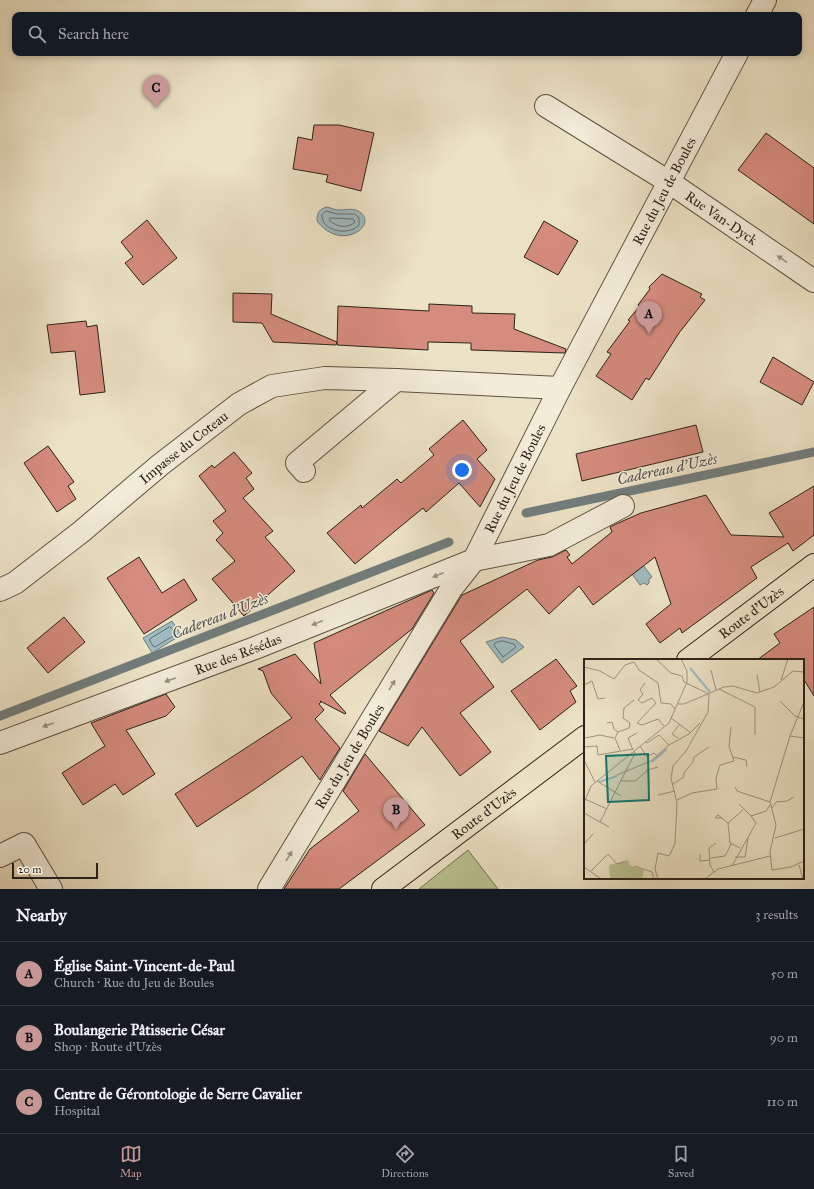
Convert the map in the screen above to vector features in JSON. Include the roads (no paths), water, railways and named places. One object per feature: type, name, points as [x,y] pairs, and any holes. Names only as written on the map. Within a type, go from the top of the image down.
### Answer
[{"type":"main road","name":"Route d'Uzès","points":[[689,659],[814,565]]},
{"type":"main road","name":"Route d'Uzès","points":[[383,889],[584,738]]},
{"type":"street","points":[[758,12],[764,0]]},
{"type":"street","name":"Rue du Jeu de Boules","points":[[269,889],[451,589],[474,560],[560,388],[735,56]]},
{"type":"street","name":"Rue Van-Dyck","points":[[546,106],[669,182],[814,281]]},
{"type":"street","name":"Impasse du Coteau","points":[[0,590],[15,582],[63,546],[160,465],[239,404],[272,386],[325,378],[560,388]]},
{"type":"street","points":[[304,471],[297,462],[396,380]]},
{"type":"street","name":"Rue des Résédas","points":[[0,743],[255,648],[474,560],[549,545],[624,506]]},
{"type":"street","points":[[0,856],[24,844],[51,889]]},
{"type":"water","points":[[327,207],[338,210],[356,210],[364,216],[365,222],[362,228],[356,233],[347,236],[337,235],[327,231],[317,221],[319,212]]},
{"type":"water","points":[[634,553],[652,577],[649,579],[649,583],[647,585],[644,583],[640,585],[623,562]]},
{"type":"water","points":[[172,621],[181,635],[152,653],[143,638]]},
{"type":"water","points":[[502,637],[516,640],[524,647],[502,663],[486,642]]},
{"type":"waterway","name":"Cadereau d'Uzès","points":[[526,513],[814,452]]},
{"type":"waterway","name":"Cadereau d'Uzès","points":[[0,716],[449,542]]},
{"type":"place","name":"Centre de Gérontologie de Serre Cavalier","points":[[156,108]]},
{"type":"place","name":"Église Saint-Vincent-de-Paul","points":[[649,334]]},
{"type":"place","name":"Boulangerie Pâtisserie César","points":[[396,830]]}]
